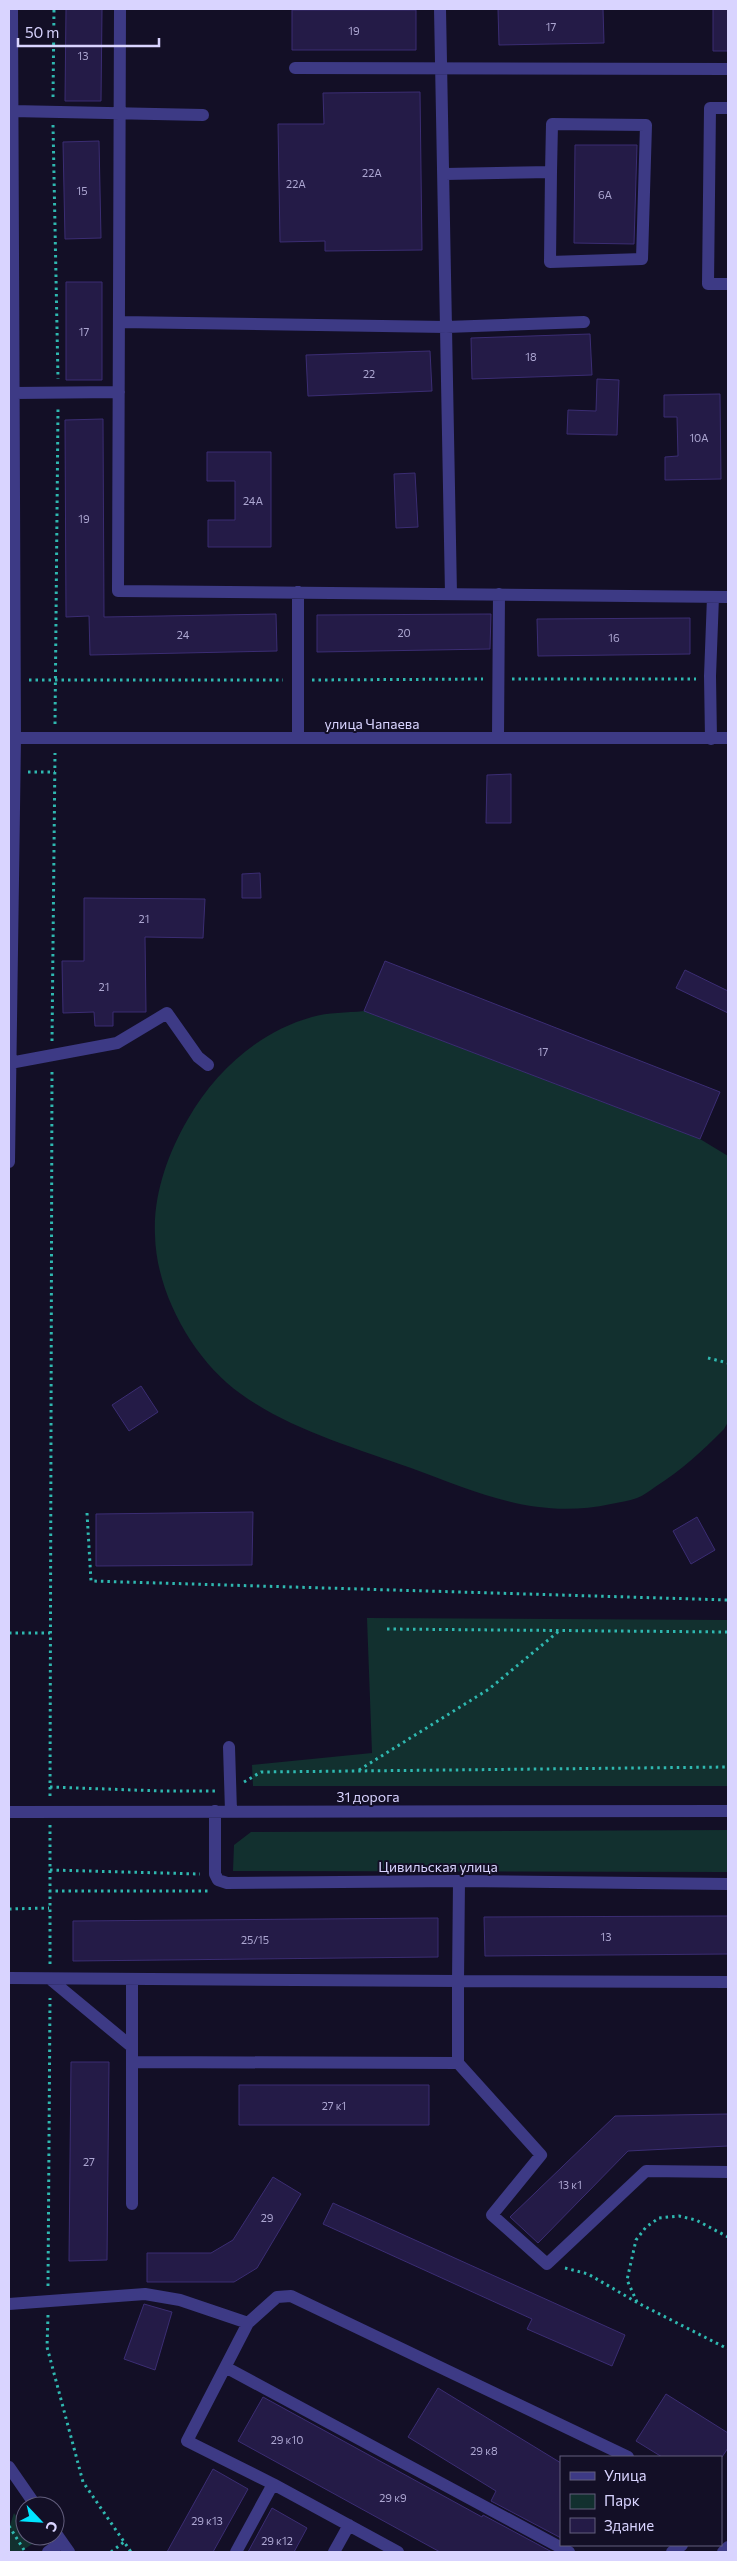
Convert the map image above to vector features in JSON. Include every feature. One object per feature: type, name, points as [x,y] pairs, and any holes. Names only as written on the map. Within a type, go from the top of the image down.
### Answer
[{"type":"street","points":[[9,1162],[15,738],[12,708],[14,393],[12,9]]},
{"type":"street","points":[[120,9],[118,591],[728,597]]},
{"type":"street","points":[[440,9],[445,174],[451,594]]},
{"type":"street","points":[[295,68],[728,69]]},
{"type":"street","points":[[728,108],[710,108],[708,284],[728,284]]},
{"type":"street","points":[[12,111],[202,115]]},
{"type":"street","points":[[552,124],[646,125],[642,259],[550,262],[551,172],[552,124]]},
{"type":"street","points":[[445,174],[551,172]]},
{"type":"street","points":[[120,322],[446,327],[584,322]]},
{"type":"street","points":[[14,393],[120,392]]},
{"type":"street","points":[[298,592],[298,738]]},
{"type":"street","points":[[498,594],[498,737]]},
{"type":"street","points":[[711,739],[710,679],[713,597]]},
{"type":"street","name":"улица Чапаева","points":[[15,738],[728,738]]},
{"type":"street","points":[[10,1063],[117,1044],[167,1013],[198,1057],[208,1065]]},
{"type":"street","points":[[229,1747],[231,1811]]},
{"type":"street","name":"31 дорога","points":[[9,1812],[728,1811]]},
{"type":"street","name":"Цивильская улица","points":[[215,1812],[215,1874],[218,1880],[227,1882],[458,1881],[728,1884]]},
{"type":"street","points":[[458,1881],[458,2063],[541,2156],[492,2215],[547,2264],[646,2171],[728,2172]]},
{"type":"street","points":[[9,1978],[458,1982],[728,1982]]},
{"type":"street","points":[[50,1979],[132,2048]]},
{"type":"street","points":[[132,1979],[132,2204]]},
{"type":"street","points":[[132,2062],[458,2063]]},
{"type":"street","points":[[9,2304],[145,2294],[180,2300],[248,2323]]},
{"type":"street","points":[[398,2552],[188,2440],[227,2368],[248,2323],[277,2297],[291,2296],[626,2456]]},
{"type":"street","points":[[227,2368],[569,2552]]},
{"type":"street","points":[[9,2467],[29,2496]]},
{"type":"street","points":[[236,2552],[273,2484]]},
{"type":"street","points":[[334,2552],[349,2525]]},
{"type":"street","points":[[723,2552],[728,2547]]},
{"type":"path","points":[[54,680],[710,679]]},
{"type":"path","points":[[55,772],[52,1056],[50,1979],[47,2347],[83,2482],[131,2552]]},
{"type":"path","points":[[708,1358],[728,1362]]},
{"type":"path","points":[[87,1513],[91,1581],[728,1600]]},
{"type":"path","points":[[386,1629],[728,1632]]},
{"type":"path","points":[[358,1771],[489,1689],[559,1630]]},
{"type":"path","points":[[9,1633],[50,1633]]},
{"type":"path","points":[[50,1787],[160,1791],[231,1790],[261,1772],[728,1767]]},
{"type":"path","points":[[9,1909],[50,1908]]},
{"type":"path","points":[[638,2303],[627,2280],[636,2240],[646,2226],[659,2218],[679,2216],[696,2220],[728,2237]]},
{"type":"path","points":[[547,2264],[588,2274],[638,2303],[728,2349]]},
{"type":"path","points":[[9,2526],[24,2550]]},
{"type":"path","points":[[111,2552],[124,2542]]},
{"type":"green space","points":[[364,1011],[700,1139],[728,1156],[728,1422],[724,1429],[691,1460],[642,1496],[627,1501],[584,1508],[558,1509],[533,1506],[484,1495],[323,1437],[280,1418],[241,1394],[208,1363],[193,1344],[181,1324],[162,1280],[157,1257],[155,1220],[156,1205],[163,1175],[174,1146],[188,1119],[211,1085],[256,1043],[292,1024],[318,1015]]},
{"type":"green space","points":[[367,1618],[728,1620],[728,1786],[253,1786],[252,1765],[372,1753]]},
{"type":"green space","points":[[728,1830],[728,1872],[233,1871],[234,1845],[251,1832]]},
{"type":"green space","points":[[14,2513],[15,2546],[29,2546],[20,2552],[9,2552],[9,2528]]},
{"type":"building","points":[[66,9],[102,9],[101,101],[65,101]]},
{"type":"building","points":[[498,9],[603,9],[604,43],[499,45]]},
{"type":"building","points":[[713,9],[728,9],[728,51],[713,51]]},
{"type":"building","points":[[292,10],[416,10],[416,50],[292,50]]},
{"type":"building","points":[[420,92],[422,250],[325,251],[325,241],[280,242],[278,124],[324,124],[323,93]]},
{"type":"building","points":[[99,141],[101,238],[65,239],[63,142]]},
{"type":"building","points":[[575,145],[637,145],[634,244],[574,243]]},
{"type":"building","points":[[66,282],[102,282],[102,380],[66,380]]},
{"type":"building","points":[[590,334],[592,375],[472,379],[471,338]]},
{"type":"building","points":[[430,351],[432,391],[308,396],[306,355]]},
{"type":"building","points":[[597,379],[619,380],[617,435],[567,434],[568,410],[596,411]]},
{"type":"building","points":[[720,394],[721,479],[665,480],[665,457],[678,456],[677,417],[664,417],[664,395]]},
{"type":"building","points":[[103,419],[104,617],[276,614],[277,651],[90,655],[89,616],[66,617],[65,420]]},
{"type":"building","points":[[207,452],[271,452],[271,547],[208,547],[208,520],[235,520],[235,481],[207,481]]},
{"type":"building","points":[[415,473],[418,527],[396,528],[394,474]]},
{"type":"building","points":[[491,614],[490,649],[317,652],[317,615]]},
{"type":"building","points":[[690,618],[690,654],[538,656],[537,619]]},
{"type":"building","points":[[511,774],[511,823],[486,823],[487,775]]},
{"type":"building","points":[[260,873],[261,898],[242,898],[242,874]]},
{"type":"building","points":[[84,898],[205,899],[203,938],[145,937],[146,1012],[113,1012],[113,1026],[95,1026],[94,1012],[63,1013],[62,961],[84,961]]},
{"type":"building","points":[[385,961],[720,1092],[700,1139],[364,1011]]},
{"type":"building","points":[[685,970],[728,991],[728,1013],[676,988]]},
{"type":"building","points":[[141,1386],[158,1412],[129,1431],[112,1405]]},
{"type":"building","points":[[253,1512],[252,1565],[96,1566],[96,1514]]},
{"type":"building","points":[[697,1517],[715,1550],[691,1564],[673,1531]]},
{"type":"building","points":[[728,1916],[728,1954],[485,1956],[484,1917]]},
{"type":"building","points":[[438,1918],[438,1957],[73,1961],[73,1921]]},
{"type":"building","points":[[71,2062],[109,2062],[107,2260],[69,2261]]},
{"type":"building","points":[[239,2085],[429,2085],[429,2125],[239,2125]]},
{"type":"building","points":[[728,2114],[728,2146],[628,2151],[538,2243],[510,2217],[615,2116]]},
{"type":"building","points":[[273,2177],[301,2194],[257,2268],[234,2282],[147,2282],[147,2253],[211,2253],[233,2240]]},
{"type":"building","points":[[333,2203],[625,2335],[612,2366],[527,2329],[532,2319],[323,2224]]},
{"type":"building","points":[[144,2304],[172,2312],[155,2370],[124,2359]]},
{"type":"building","points":[[438,2388],[560,2462],[560,2537],[491,2501],[496,2491],[408,2437]]},
{"type":"building","points":[[666,2394],[728,2433],[728,2448],[722,2457],[660,2456],[636,2441]]},
{"type":"building","points":[[263,2397],[482,2517],[483,2515],[552,2552],[440,2552],[238,2441]]},
{"type":"building","points":[[213,2469],[248,2489],[213,2552],[167,2552]]},
{"type":"building","points":[[272,2508],[307,2528],[294,2552],[248,2552]]}]
